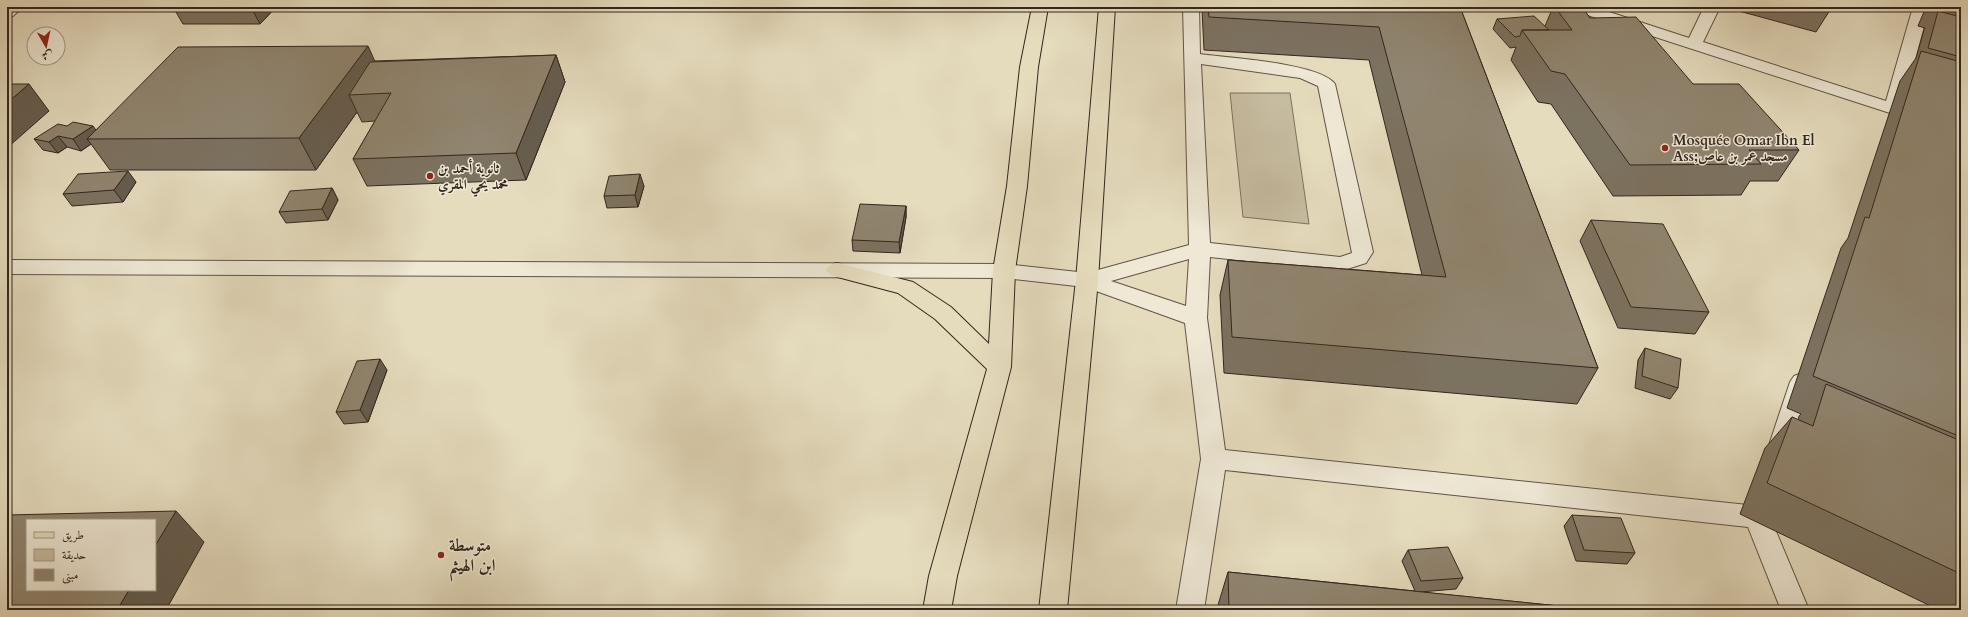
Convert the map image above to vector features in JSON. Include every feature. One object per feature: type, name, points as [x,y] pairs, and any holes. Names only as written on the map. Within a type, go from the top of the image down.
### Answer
[{"type":"main road","points":[[937,610],[943,576],[999,367],[1004,271],[1017,186],[1029,67],[1040,7]]},
{"type":"main road","points":[[1053,610],[1088,280],[1092,194],[1107,7]]},
{"type":"main road","points":[[837,270],[905,287],[943,313],[999,367]]},
{"type":"street","points":[[7,14],[15,7]]},
{"type":"street","points":[[1190,610],[1214,459],[1196,318],[1200,249],[1191,7]]},
{"type":"street","points":[[1578,7],[1694,44],[1902,97]]},
{"type":"street","points":[[1694,44],[1712,7]]},
{"type":"street","points":[[1886,132],[1902,97],[1921,7]]},
{"type":"street","points":[[1088,280],[1200,249],[1341,264],[1359,258],[1363,252],[1326,84],[1315,77],[1303,73],[1192,58]]},
{"type":"street","points":[[7,267],[1004,271],[1088,280],[1196,318]]},
{"type":"street","points":[[1795,610],[1757,517],[1807,366]]},
{"type":"street","points":[[1214,459],[1757,517]]},
{"type":"green space","points":[[1230,93],[1290,93],[1309,224],[1243,217]]},
{"type":"building","points":[[1208,7],[1460,7],[1598,368],[1232,337],[1228,260],[1446,277],[1379,27],[1209,17]]},
{"type":"building","points":[[1555,7],[1582,7],[1590,18],[1636,17],[1693,84],[1739,84],[1799,150],[1749,150],[1761,164],[1630,165],[1565,74],[1551,71],[1522,30],[1572,30]]},
{"type":"building","points":[[1938,11],[1961,17],[1961,57],[1928,48]]},
{"type":"building","points":[[1534,16],[1549,30],[1522,30],[1520,36],[1515,37],[1497,19]]},
{"type":"building","points":[[368,46],[299,138],[87,139],[178,47]]},
{"type":"building","points":[[1921,51],[1961,62],[1961,437],[1813,376],[1865,217],[1869,218]]},
{"type":"building","points":[[556,55],[516,153],[353,159],[391,93],[349,95],[370,62]]},
{"type":"building","points":[[7,84],[29,84],[7,103]]},
{"type":"building","points":[[73,122],[93,126],[73,139],[58,136],[49,142],[34,139],[58,124],[67,126]]},
{"type":"building","points":[[128,171],[114,190],[63,194],[78,174]]},
{"type":"building","points":[[640,174],[635,195],[604,196],[609,176]]},
{"type":"building","points":[[332,188],[322,209],[279,212],[290,191]]},
{"type":"building","points":[[860,204],[906,206],[899,242],[852,240]]},
{"type":"building","points":[[1591,220],[1663,224],[1709,312],[1631,307]]},
{"type":"building","points":[[1645,348],[1681,359],[1678,388],[1642,376]]},
{"type":"building","points":[[380,359],[360,410],[336,412],[357,361]]},
{"type":"building","points":[[1826,384],[1961,441],[1961,574],[1767,483],[1792,417],[1813,426]]},
{"type":"building","points":[[176,511],[156,544],[156,519],[26,519],[26,591],[128,591],[117,610],[7,610],[7,515]]},
{"type":"building","points":[[1572,515],[1621,518],[1635,553],[1584,550]]},
{"type":"building","points":[[1448,547],[1463,578],[1421,581],[1408,550]]},
{"type":"building","points":[[1228,572],[1598,610],[1229,610]]},
{"type":"place","name":"Mosquée Omar Ibn El Ass;مسجد عمر بن عاص","points":[[1665,148]]},
{"type":"place","name":"ثانوية أحمد بن محمد يحي المقري","points":[[430,176]]},
{"type":"place","name":"متوسطة ابن الهيثم","points":[[441,555]]}]
